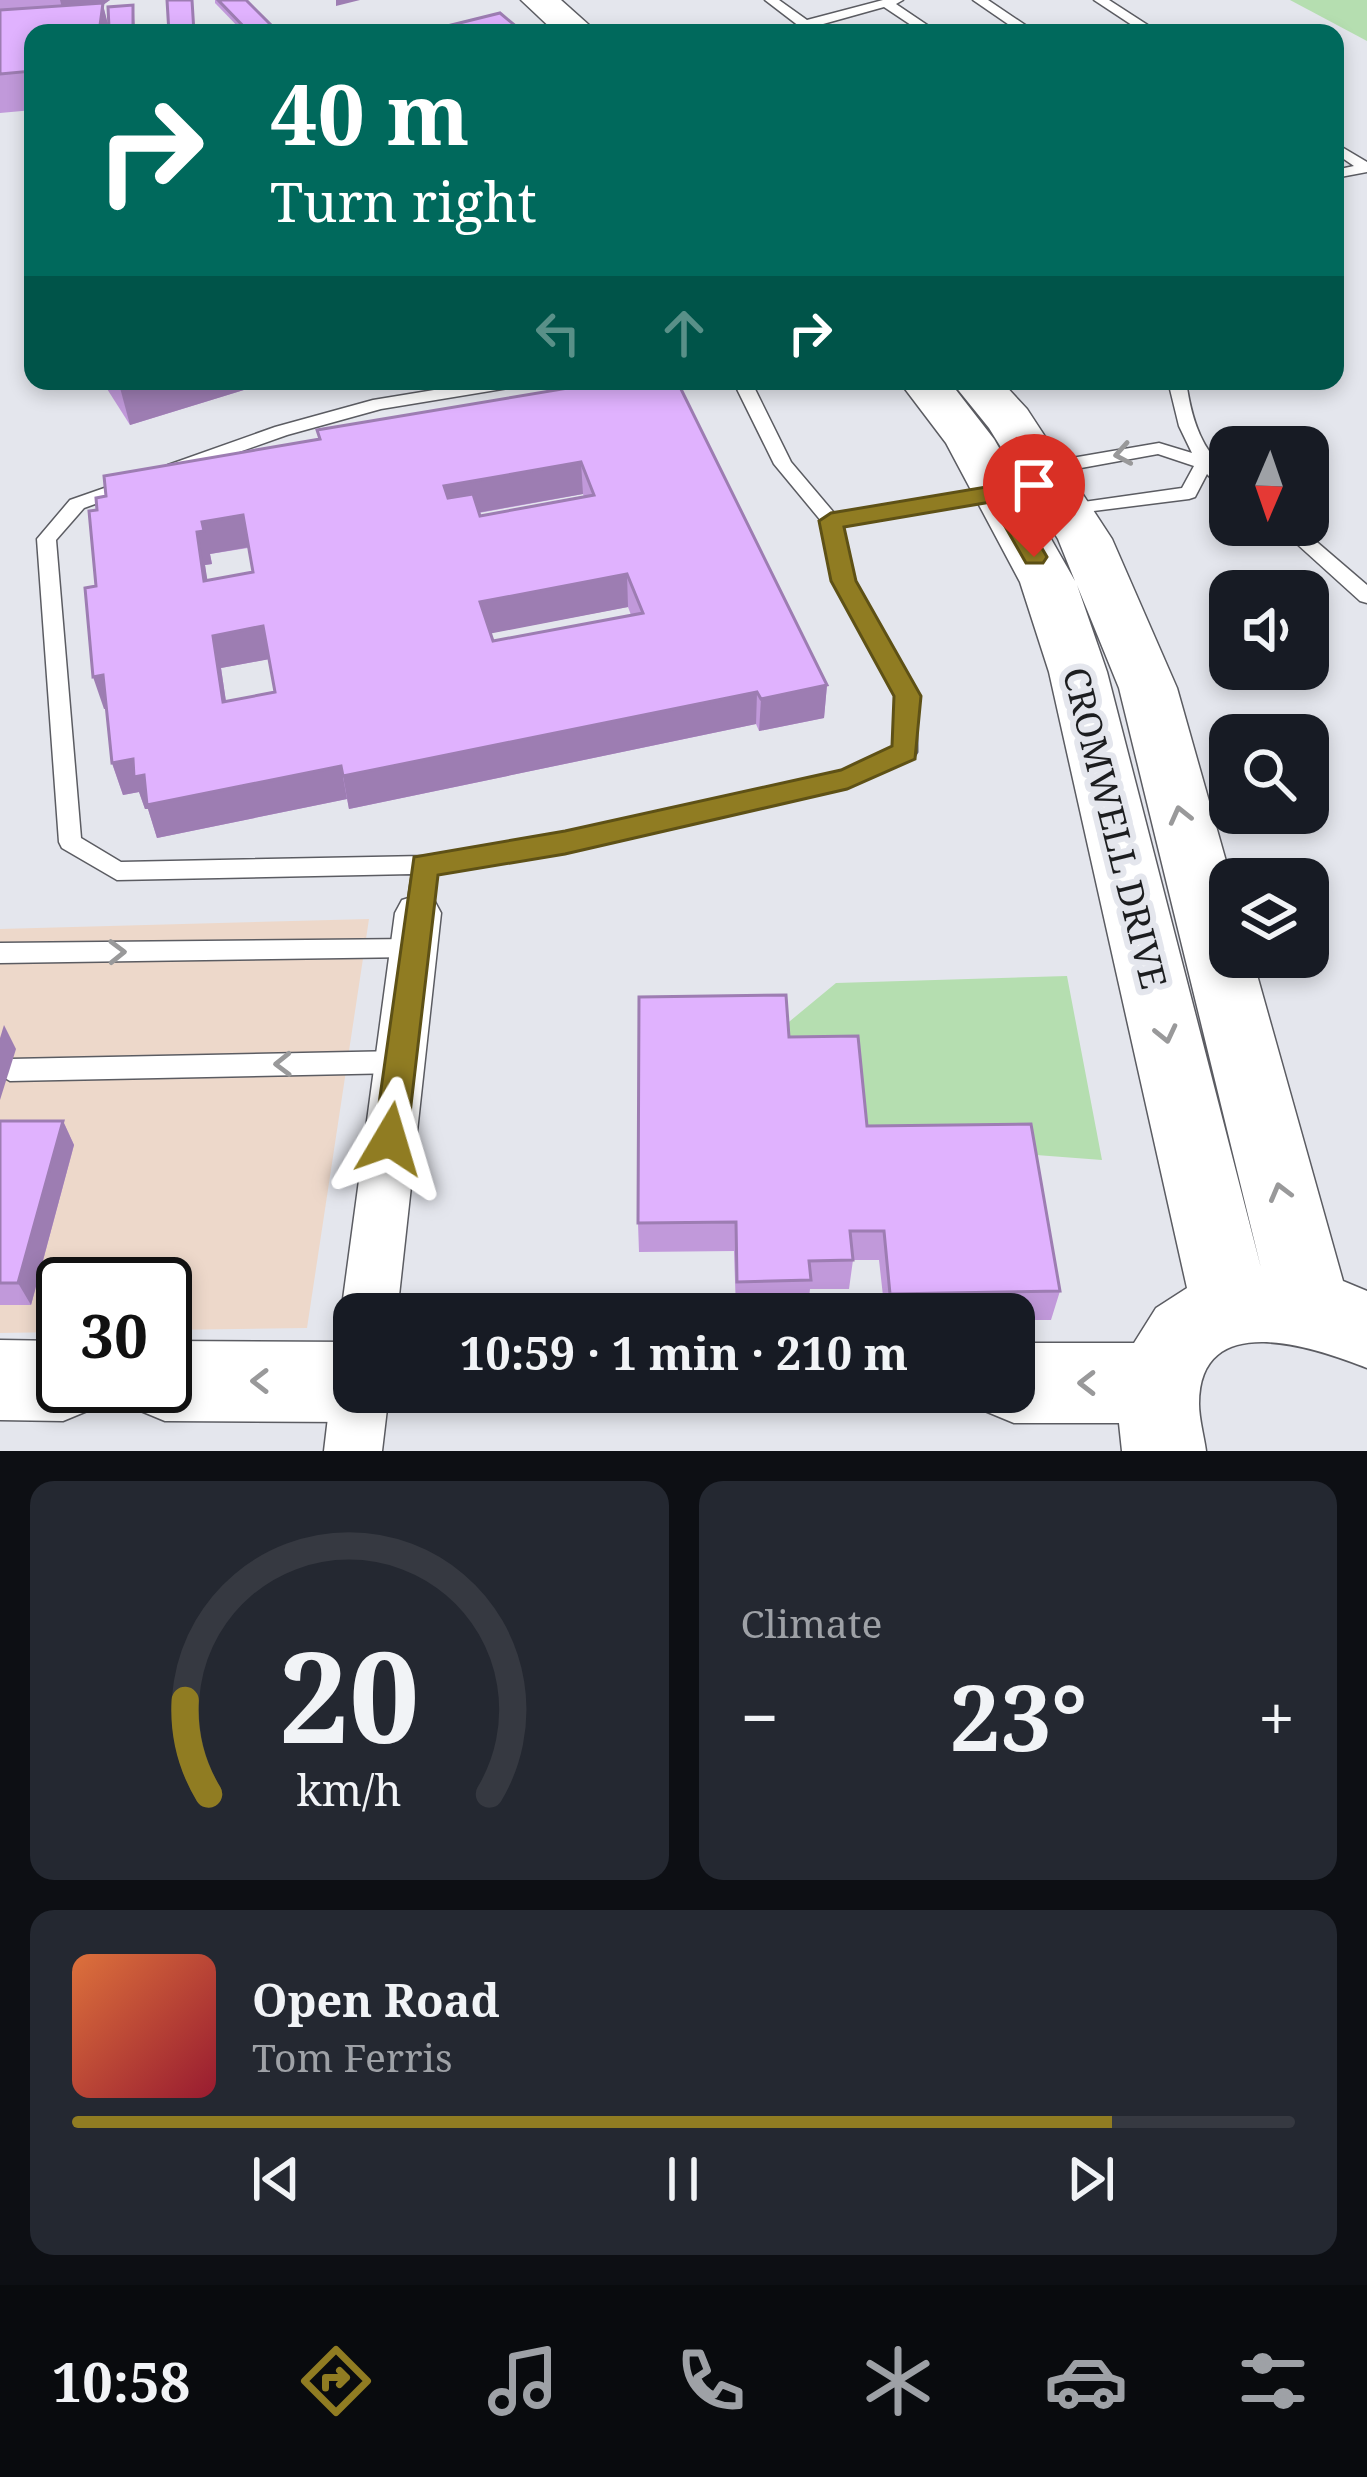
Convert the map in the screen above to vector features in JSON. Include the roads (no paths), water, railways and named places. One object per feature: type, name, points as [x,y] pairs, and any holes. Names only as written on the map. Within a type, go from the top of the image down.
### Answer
[{"type":"street","points":[[531,8],[562,24]]},
{"type":"street","name":"CROMWELL DRIVE","points":[[930,390],[969,439],[1020,488],[1085,539],[1148,688],[1339,1317]]},
{"type":"street","name":"CROMWELL DRIVE","points":[[983,390],[1009,420],[1020,488],[1078,672],[1231,1306]]},
{"type":"street","points":[[372,1293],[416,931]]},
{"type":"street","points":[[1035,1388],[1162,1417],[1167,1362],[1193,1327],[1231,1306],[1253,1301],[1339,1317]]},
{"type":"street","points":[[0,1380],[36,1381]]},
{"type":"street","points":[[192,1381],[333,1382]]},
{"type":"street","points":[[353,1451],[358,1413]]},
{"type":"lane","points":[[771,0],[806,24]]},
{"type":"lane","points":[[979,0],[1016,24]]},
{"type":"lane","points":[[1100,0],[1139,24]]},
{"type":"lane","points":[[824,24],[892,2],[920,24]]},
{"type":"lane","points":[[465,390],[379,404],[281,430],[77,504],[46,538],[70,842],[117,871],[424,866],[565,842],[847,779],[906,752],[907,696],[844,581],[831,521],[783,464],[746,390]]},
{"type":"lane","points":[[1178,390],[1183,424],[1209,468]]},
{"type":"lane","points":[[831,521],[1020,488],[1160,448],[1204,463]]},
{"type":"lane","points":[[1020,488],[1189,493],[1204,463]]},
{"type":"lane","points":[[1310,546],[1367,596]]},
{"type":"lane","points":[[0,953],[416,931],[424,866]]},
{"type":"lane","points":[[10,1070],[400,1062]]}]
